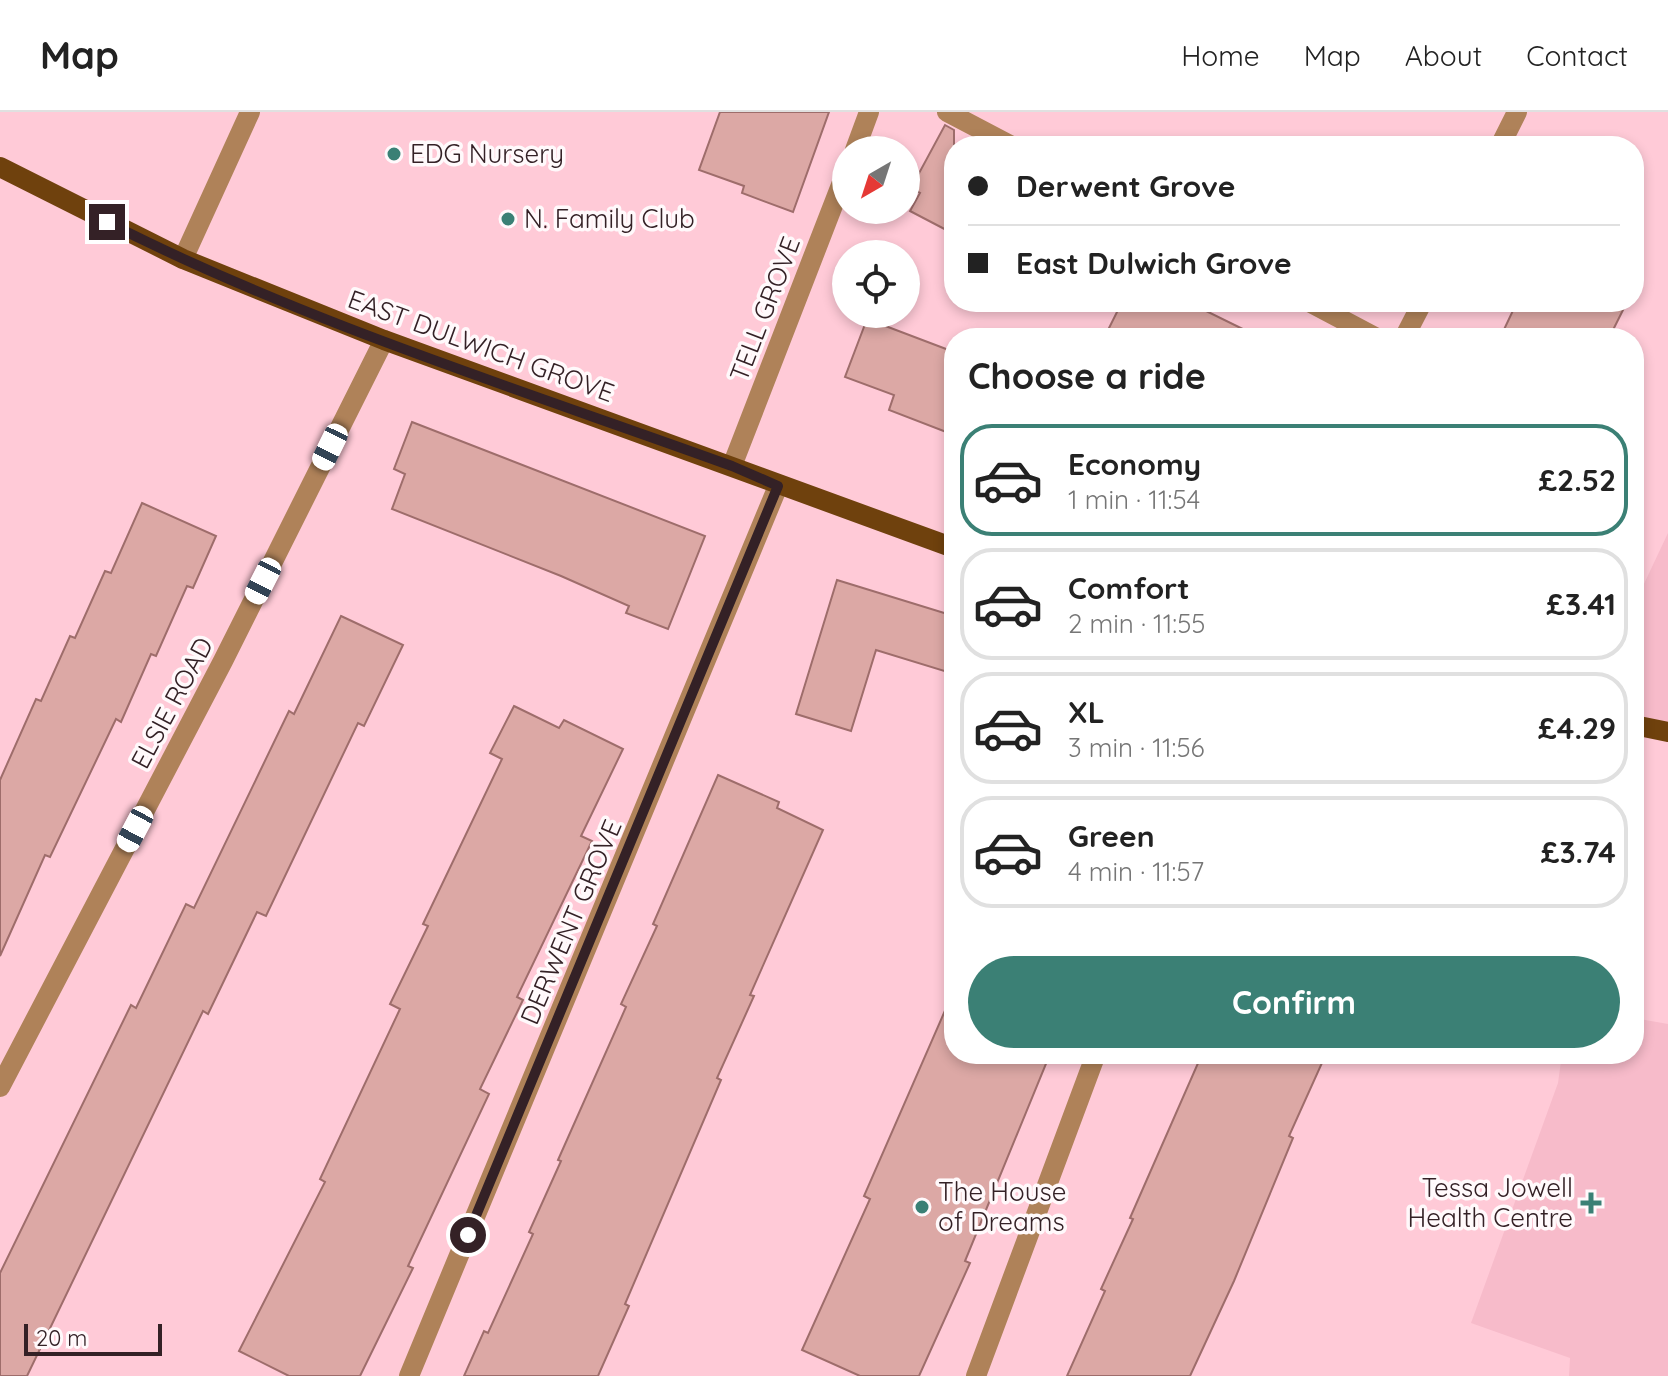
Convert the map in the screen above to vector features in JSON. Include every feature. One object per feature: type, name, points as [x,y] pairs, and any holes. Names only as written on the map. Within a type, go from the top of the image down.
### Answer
[{"type":"main road","name":"EAST DULWICH GROVE","points":[[0,167],[183,259],[384,340],[944,544]]},
{"type":"main road","points":[[1644,727],[1668,732]]},
{"type":"street","points":[[183,259],[250,112]]},
{"type":"street","points":[[860,136],[869,112]]},
{"type":"street","points":[[947,112],[993,136]]},
{"type":"street","points":[[1505,136],[1517,112]]},
{"type":"street","name":"TELL GROVE","points":[[732,466],[832,208]]},
{"type":"street","points":[[1328,312],[1358,328]]},
{"type":"street","name":"ELSIE ROAD","points":[[0,1087],[223,661],[384,340]]},
{"type":"street","name":"DERWENT GROVE","points":[[409,1376],[778,486]]},
{"type":"street","points":[[976,1376],[1092,1064]]},
{"type":"shaded area","points":[[1668,533],[1668,735],[1644,729],[1644,584]]},
{"type":"shaded area","name":"Tessa Jowell Health Centre","points":[[1644,1020],[1668,1024],[1668,1376],[1569,1376],[1570,1358],[1471,1323],[1558,1083],[1561,1064],[1644,1064]]},
{"type":"building","points":[[720,112],[829,112],[793,212],[742,193],[744,186],[699,170]]},
{"type":"building","points":[[945,125],[954,130],[954,136],[944,136],[944,229],[920,216],[920,171]]},
{"type":"building","points":[[1117,312],[1208,312],[1241,328],[1109,328]]},
{"type":"building","points":[[1512,312],[1622,312],[1614,328],[1505,328]]},
{"type":"building","points":[[864,328],[891,328],[944,348],[944,431],[889,410],[894,395],[845,377]]},
{"type":"building","points":[[412,422],[705,536],[668,629],[626,613],[629,606],[561,576],[392,509],[405,474],[394,469]]},
{"type":"building","points":[[142,503],[216,536],[193,588],[187,586],[156,656],[151,654],[121,722],[116,719],[50,857],[45,855],[0,956],[0,780],[36,699],[41,701],[70,636],[75,638],[105,571],[111,573]]},
{"type":"building","points":[[837,580],[944,613],[944,671],[876,650],[851,731],[796,714]]},
{"type":"building","points":[[341,616],[403,645],[364,726],[358,723],[266,916],[257,912],[208,1014],[203,1011],[27,1376],[0,1376],[0,1273],[131,1005],[136,1008],[186,904],[194,908],[289,711],[294,714]]},
{"type":"building","points":[[514,706],[559,728],[564,720],[623,749],[581,836],[592,841],[517,997],[523,1000],[480,1089],[489,1094],[408,1266],[413,1268],[360,1376],[289,1376],[239,1351],[325,1182],[320,1179],[400,1009],[390,1004],[428,926],[423,924],[502,759],[490,753]]},
{"type":"building","points":[[718,775],[779,802],[777,808],[823,830],[750,995],[754,996],[717,1078],[721,1080],[625,1304],[629,1306],[598,1376],[464,1376],[484,1331],[488,1333],[533,1234],[529,1232],[561,1161],[558,1160],[626,1007],[621,1004],[657,926],[653,924]]},
{"type":"building","points":[[944,1013],[944,1064],[1046,1064],[965,1261],[970,1263],[919,1376],[860,1376],[802,1350],[870,1199],[864,1196]]},
{"type":"building","points":[[1198,1064],[1321,1064],[1289,1136],[1293,1138],[1234,1281],[1190,1376],[1067,1376],[1105,1291],[1101,1289],[1133,1219],[1130,1218]]},
{"type":"place","name":"EDG Nursery","points":[[394,154]]},
{"type":"place","name":"N. Family Club","points":[[508,219]]},
{"type":"place","name":"Tessa Jowell Health Centre","points":[[1591,1203]]},
{"type":"place","name":"The House of Dreams","points":[[922,1207]]},
{"type":"route","points":[[107,222],[183,259],[384,340],[732,466],[778,486],[468,1235]]}]
